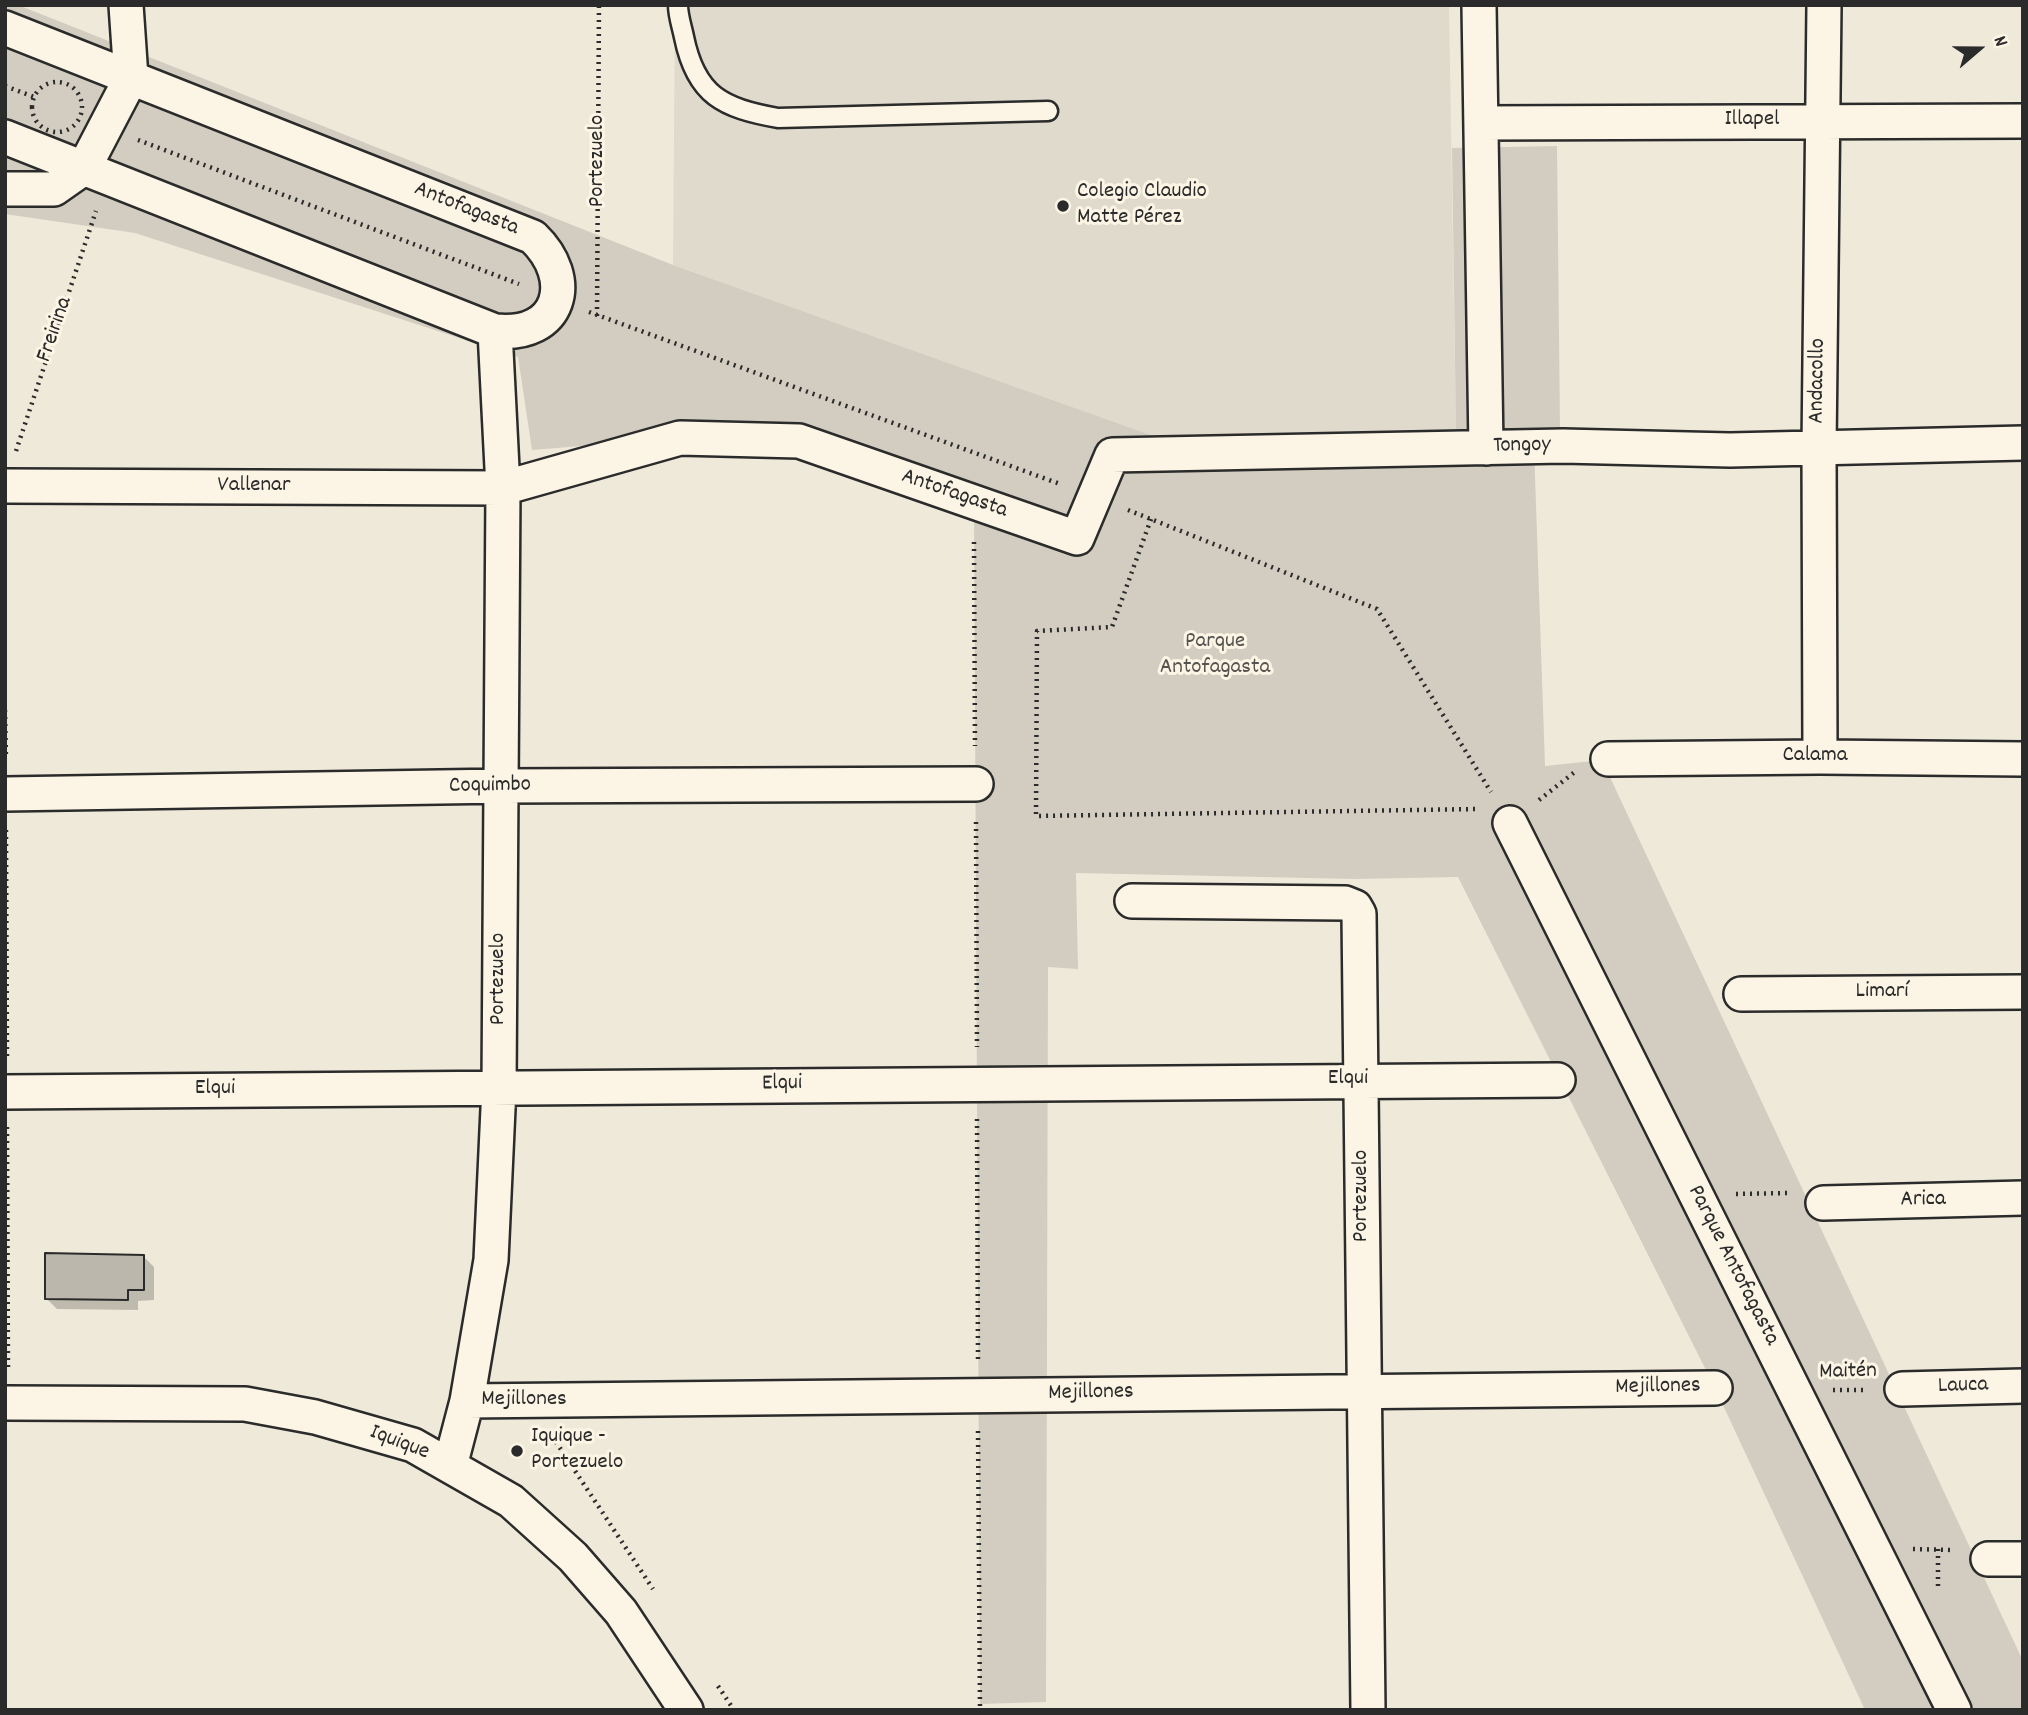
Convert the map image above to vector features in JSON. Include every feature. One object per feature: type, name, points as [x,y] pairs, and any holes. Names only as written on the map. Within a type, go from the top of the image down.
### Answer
[{"type":"street","points":[[5,189],[54,189],[96,173],[131,78],[126,5]]},
{"type":"street","points":[[1479,5],[1486,448]]},
{"type":"street","name":"Andacollo","points":[[1820,757],[1819,448],[1824,5]]},
{"type":"street","name":"Antofagasta","points":[[5,28],[533,237],[555,264],[559,281],[558,298],[552,310],[533,327],[508,332],[495,331],[5,137]]},
{"type":"street","name":"Illapel","points":[[1481,123],[2023,121]]},
{"type":"street","name":"Portezuelo","points":[[450,1466],[467,1401],[491,1260],[499,1087],[503,488],[495,331]]},
{"type":"street","name":"Antofagasta","points":[[503,488],[680,438],[799,441],[1077,538]]},
{"type":"street","name":"Tongoy","points":[[1077,538],[1112,455],[1563,446],[1819,448],[2023,443]]},
{"type":"street","name":"Vallenar","points":[[10,470],[503,488]]},
{"type":"street","name":"Calama","points":[[1608,759],[2023,759]]},
{"type":"street","name":"Coquimbo","points":[[5,794],[502,786],[975,784]]},
{"type":"street","name":"Parque Antofagasta","points":[[1499,816],[1697,1195],[1954,1710]]},
{"type":"street","name":"Portezuelo","points":[[1132,901],[1345,904],[1355,907],[1359,914],[1368,1710]]},
{"type":"street","name":"Limarí","points":[[1741,993],[2023,992]]},
{"type":"street","name":"Elqui","points":[[5,1092],[1558,1080]]},
{"type":"street","name":"Arica","points":[[1824,1203],[2023,1198]]},
{"type":"street","name":"Lauca","points":[[1902,1389],[2023,1386]]},
{"type":"street","name":"Mejillones","points":[[467,1401],[1715,1388]]},
{"type":"street","name":"Iquique","points":[[5,1403],[245,1404],[315,1417],[413,1445],[512,1501],[573,1556],[621,1612],[686,1710]]},
{"type":"street","points":[[1988,1559],[2023,1559]]},
{"type":"lane","points":[[678,5],[690,66],[712,94],[737,110],[778,118],[1048,111]]},
{"type":"path","name":"Portezuelo","points":[[597,316],[599,5]]},
{"type":"path","points":[[5,86],[34,97]]},
{"type":"path","name":"Freirina","points":[[10,470],[96,173]]},
{"type":"path","points":[[1151,519],[1112,627],[1037,631],[1036,816],[1499,816],[1587,762],[1608,759]]},
{"type":"path","points":[[1697,1195],[1804,1194],[1824,1203]]},
{"type":"path","name":"Maitén","points":[[1795,1391],[1902,1389]]},
{"type":"path","points":[[534,1401],[548,1430],[659,1598]]},
{"type":"path","points":[[1873,1548],[1955,1550],[1988,1559]]},
{"type":"path","points":[[712,1676],[734,1710]]},
{"type":"shaded area","name":"Colegio Claudio Matte Pérez","points":[[675,5],[1449,5],[1456,433],[1151,435],[673,265]]},
{"type":"green space","name":"Parque Antofagasta","points":[[5,5],[18,5],[673,265],[1151,435],[1534,447],[1545,766],[1602,760],[2023,1661],[2023,1710],[1865,1710],[1715,1388],[1458,877],[1356,879],[1076,873],[1078,969],[1048,967],[1046,1702],[980,1704],[974,502],[799,441],[680,438],[532,450],[518,357],[135,233],[5,214]]},
{"type":"green space","points":[[1557,146],[1560,430],[1456,433],[1452,148]]},
{"type":"building","points":[[45,1253],[144,1255],[144,1290],[128,1290],[128,1300],[45,1299]]},
{"type":"place","name":"Colegio Claudio Matte Pérez","points":[[1063,206]]},
{"type":"place","name":"Iquique - Portezuelo","points":[[517,1451]]}]
